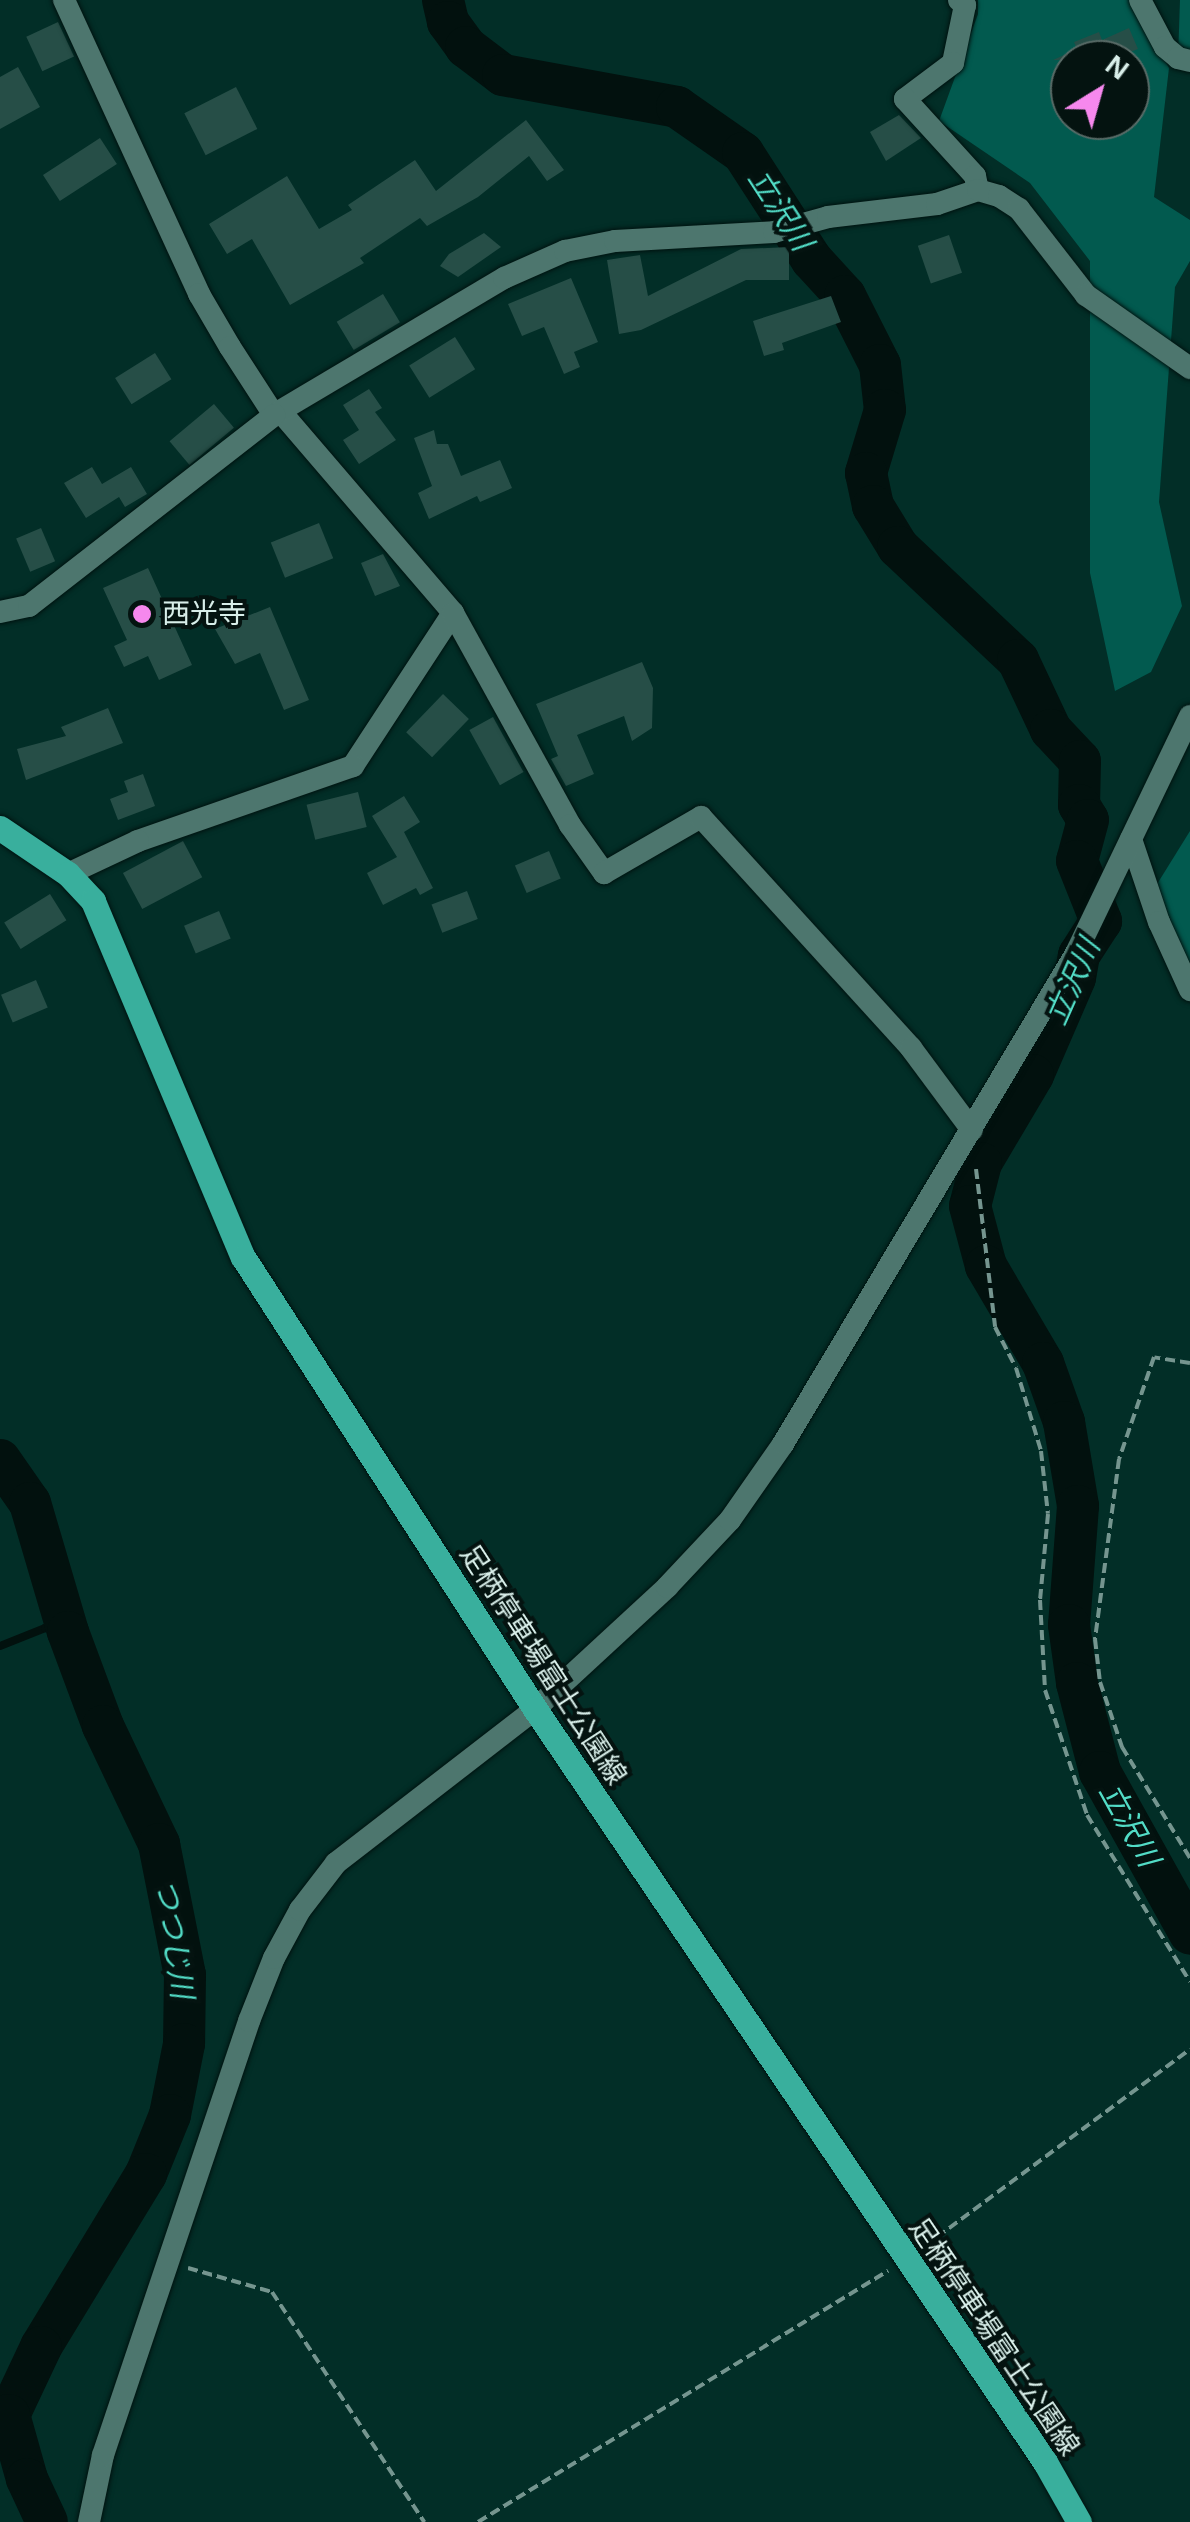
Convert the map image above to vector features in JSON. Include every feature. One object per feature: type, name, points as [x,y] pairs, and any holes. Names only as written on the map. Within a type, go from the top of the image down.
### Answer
[{"type":"main road","name":"足柄停車場富士公園線","points":[[0,828],[68,874],[92,901],[243,1256],[535,1709],[1045,2462],[1079,2522]]},
{"type":"street","points":[[64,0],[199,294],[277,413],[453,613],[570,825],[604,873],[701,817],[911,1048],[972,1130]]},
{"type":"street","points":[[960,0],[965,5],[953,63],[905,99],[975,176],[978,190]]},
{"type":"street","points":[[1140,0],[1165,47],[1178,58],[1190,60]]},
{"type":"street","points":[[0,612],[29,606],[277,413],[504,278],[565,251],[615,241],[774,232],[828,218],[937,204],[978,190],[999,196],[1019,210],[1086,296],[1190,368]]},
{"type":"street","points":[[68,874],[138,841],[353,766],[453,613]]},
{"type":"street","points":[[89,2522],[103,2455],[249,2021],[274,1958],[300,1910],[336,1862],[535,1709],[667,1587],[730,1520],[783,1444],[1076,953],[1190,716]]},
{"type":"street","points":[[1131,839],[1159,922],[1190,990]]},
{"type":"path","points":[[976,1170],[995,1327],[1016,1368],[1041,1451],[1048,1514],[1040,1600],[1045,1690],[1087,1816],[1190,1982]]},
{"type":"path","points":[[1190,1363],[1154,1357],[1119,1459],[1096,1639],[1100,1682],[1122,1747],[1190,1858]]},
{"type":"path","points":[[478,2522],[906,2260],[1190,2049]]},
{"type":"path","points":[[169,2262],[272,2292],[424,2522]]},
{"type":"green space","points":[[978,0],[1130,0],[1169,68],[1154,197],[1190,220],[1190,261],[1175,287],[1159,502],[1182,606],[1151,672],[1115,691],[1090,573],[1090,261],[1030,183],[939,121],[978,14]]},
{"type":"green space","points":[[1180,0],[1190,0],[1190,61],[1178,58]]},
{"type":"green space","points":[[1190,831],[1190,977],[1154,889]]},
{"type":"building","points":[[58,22],[74,56],[42,71],[26,37]]},
{"type":"building","points":[[1129,28],[1134,40],[1102,40]]},
{"type":"building","points":[[1099,32],[1102,40],[1079,40]]},
{"type":"building","points":[[18,67],[40,107],[0,129],[0,77]]},
{"type":"building","points":[[236,87],[257,129],[206,155],[184,113]]},
{"type":"building","points":[[899,115],[921,138],[886,161],[870,132]]},
{"type":"building","points":[[526,120],[564,170],[547,181],[529,156],[478,197],[427,226],[420,218],[360,258],[364,263],[290,305],[252,239],[227,254],[209,224],[287,176],[319,229],[352,210],[348,205],[415,160],[436,191]]},
{"type":"building","points":[[100,138],[117,164],[60,201],[43,175]]},
{"type":"building","points":[[484,233],[501,247],[458,277],[440,266],[449,254]]},
{"type":"building","points":[[949,235],[962,273],[931,284],[918,246]]},
{"type":"building","points":[[789,247],[789,280],[746,280],[641,330],[619,334],[607,260],[640,255],[648,296],[741,249]]},
{"type":"building","points":[[571,278],[598,342],[574,352],[580,367],[564,374],[544,327],[522,336],[508,304]]},
{"type":"building","points":[[383,294],[400,322],[354,350],[337,322]]},
{"type":"building","points":[[831,296],[841,322],[782,343],[784,350],[764,356],[753,321]]},
{"type":"building","points":[[455,337],[475,369],[429,398],[409,366]]},
{"type":"building","points":[[155,353],[171,379],[132,404],[115,378]]},
{"type":"building","points":[[369,389],[382,408],[375,412],[396,440],[359,464],[343,440],[359,430],[343,405]]},
{"type":"building","points":[[214,404],[234,428],[189,465],[170,441]]},
{"type":"building","points":[[434,430],[437,444],[448,444],[461,476],[500,460],[512,488],[480,502],[477,496],[429,519],[418,493],[432,486],[414,438]]},
{"type":"building","points":[[92,467],[102,484],[131,467],[147,494],[125,507],[119,497],[86,518],[64,483]]},
{"type":"building","points":[[319,523],[333,558],[285,578],[271,542]]},
{"type":"building","points":[[41,528],[55,561],[30,572],[16,539]]},
{"type":"building","points":[[383,554],[400,586],[375,596],[361,563]]},
{"type":"building","name":"西光寺","points":[[148,568],[192,665],[159,680],[148,656],[124,667],[114,646],[127,640],[103,588]]},
{"type":"building","points":[[270,607],[309,700],[284,710],[260,653],[235,664],[215,629]]},
{"type":"building","points":[[642,662],[653,688],[652,728],[632,741],[624,716],[577,735],[594,774],[566,786],[551,759],[558,756],[536,704]]},
{"type":"building","points":[[443,694],[469,719],[432,757],[406,732]]},
{"type":"building","points":[[108,708],[123,743],[26,780],[17,749],[66,736],[61,727]]},
{"type":"building","points":[[493,717],[524,772],[500,785],[469,730]]},
{"type":"building","points":[[143,774],[155,806],[118,820],[110,799],[128,792],[124,781]]},
{"type":"building","points":[[358,792],[367,827],[315,840],[307,805]]},
{"type":"building","points":[[404,796],[420,822],[404,832],[433,888],[420,895],[416,888],[383,905],[367,873],[397,857],[372,816]]},
{"type":"building","points":[[183,841],[202,877],[142,909],[123,873]]},
{"type":"building","points":[[549,851],[561,879],[527,893],[515,865]]},
{"type":"building","points":[[467,891],[478,919],[442,933],[432,905]]},
{"type":"building","points":[[50,894],[66,920],[21,949],[4,923]]},
{"type":"building","points":[[219,911],[231,939],[196,953],[184,926]]},
{"type":"building","points":[[36,980],[48,1008],[13,1022],[1,995]]},
{"type":"waterway","name":"立沢川","points":[[443,0],[448,22],[466,47],[503,75],[677,107],[743,153],[812,260],[845,296],[880,365],[885,410],[866,473],[873,506],[898,547],[1018,660],[1051,730],[1080,761],[1079,805],[1088,820],[1077,861],[1101,921],[1079,955],[1075,978],[1033,1075],[981,1163],[970,1206],[986,1266],[1043,1363],[1064,1422],[1078,1506],[1069,1625],[1077,1683],[1100,1772],[1190,1934]]},
{"type":"waterway","name":"つつじ川","points":[[0,1460],[30,1503],[68,1632],[103,1726],[159,1844],[185,1975],[184,2044],[170,2115],[146,2174],[41,2347],[9,2415],[27,2479],[47,2522]]},
{"type":"waterway","points":[[0,1646],[45,1628],[68,1632]]},
{"type":"place","name":"西光寺","points":[[142,614]]}]
